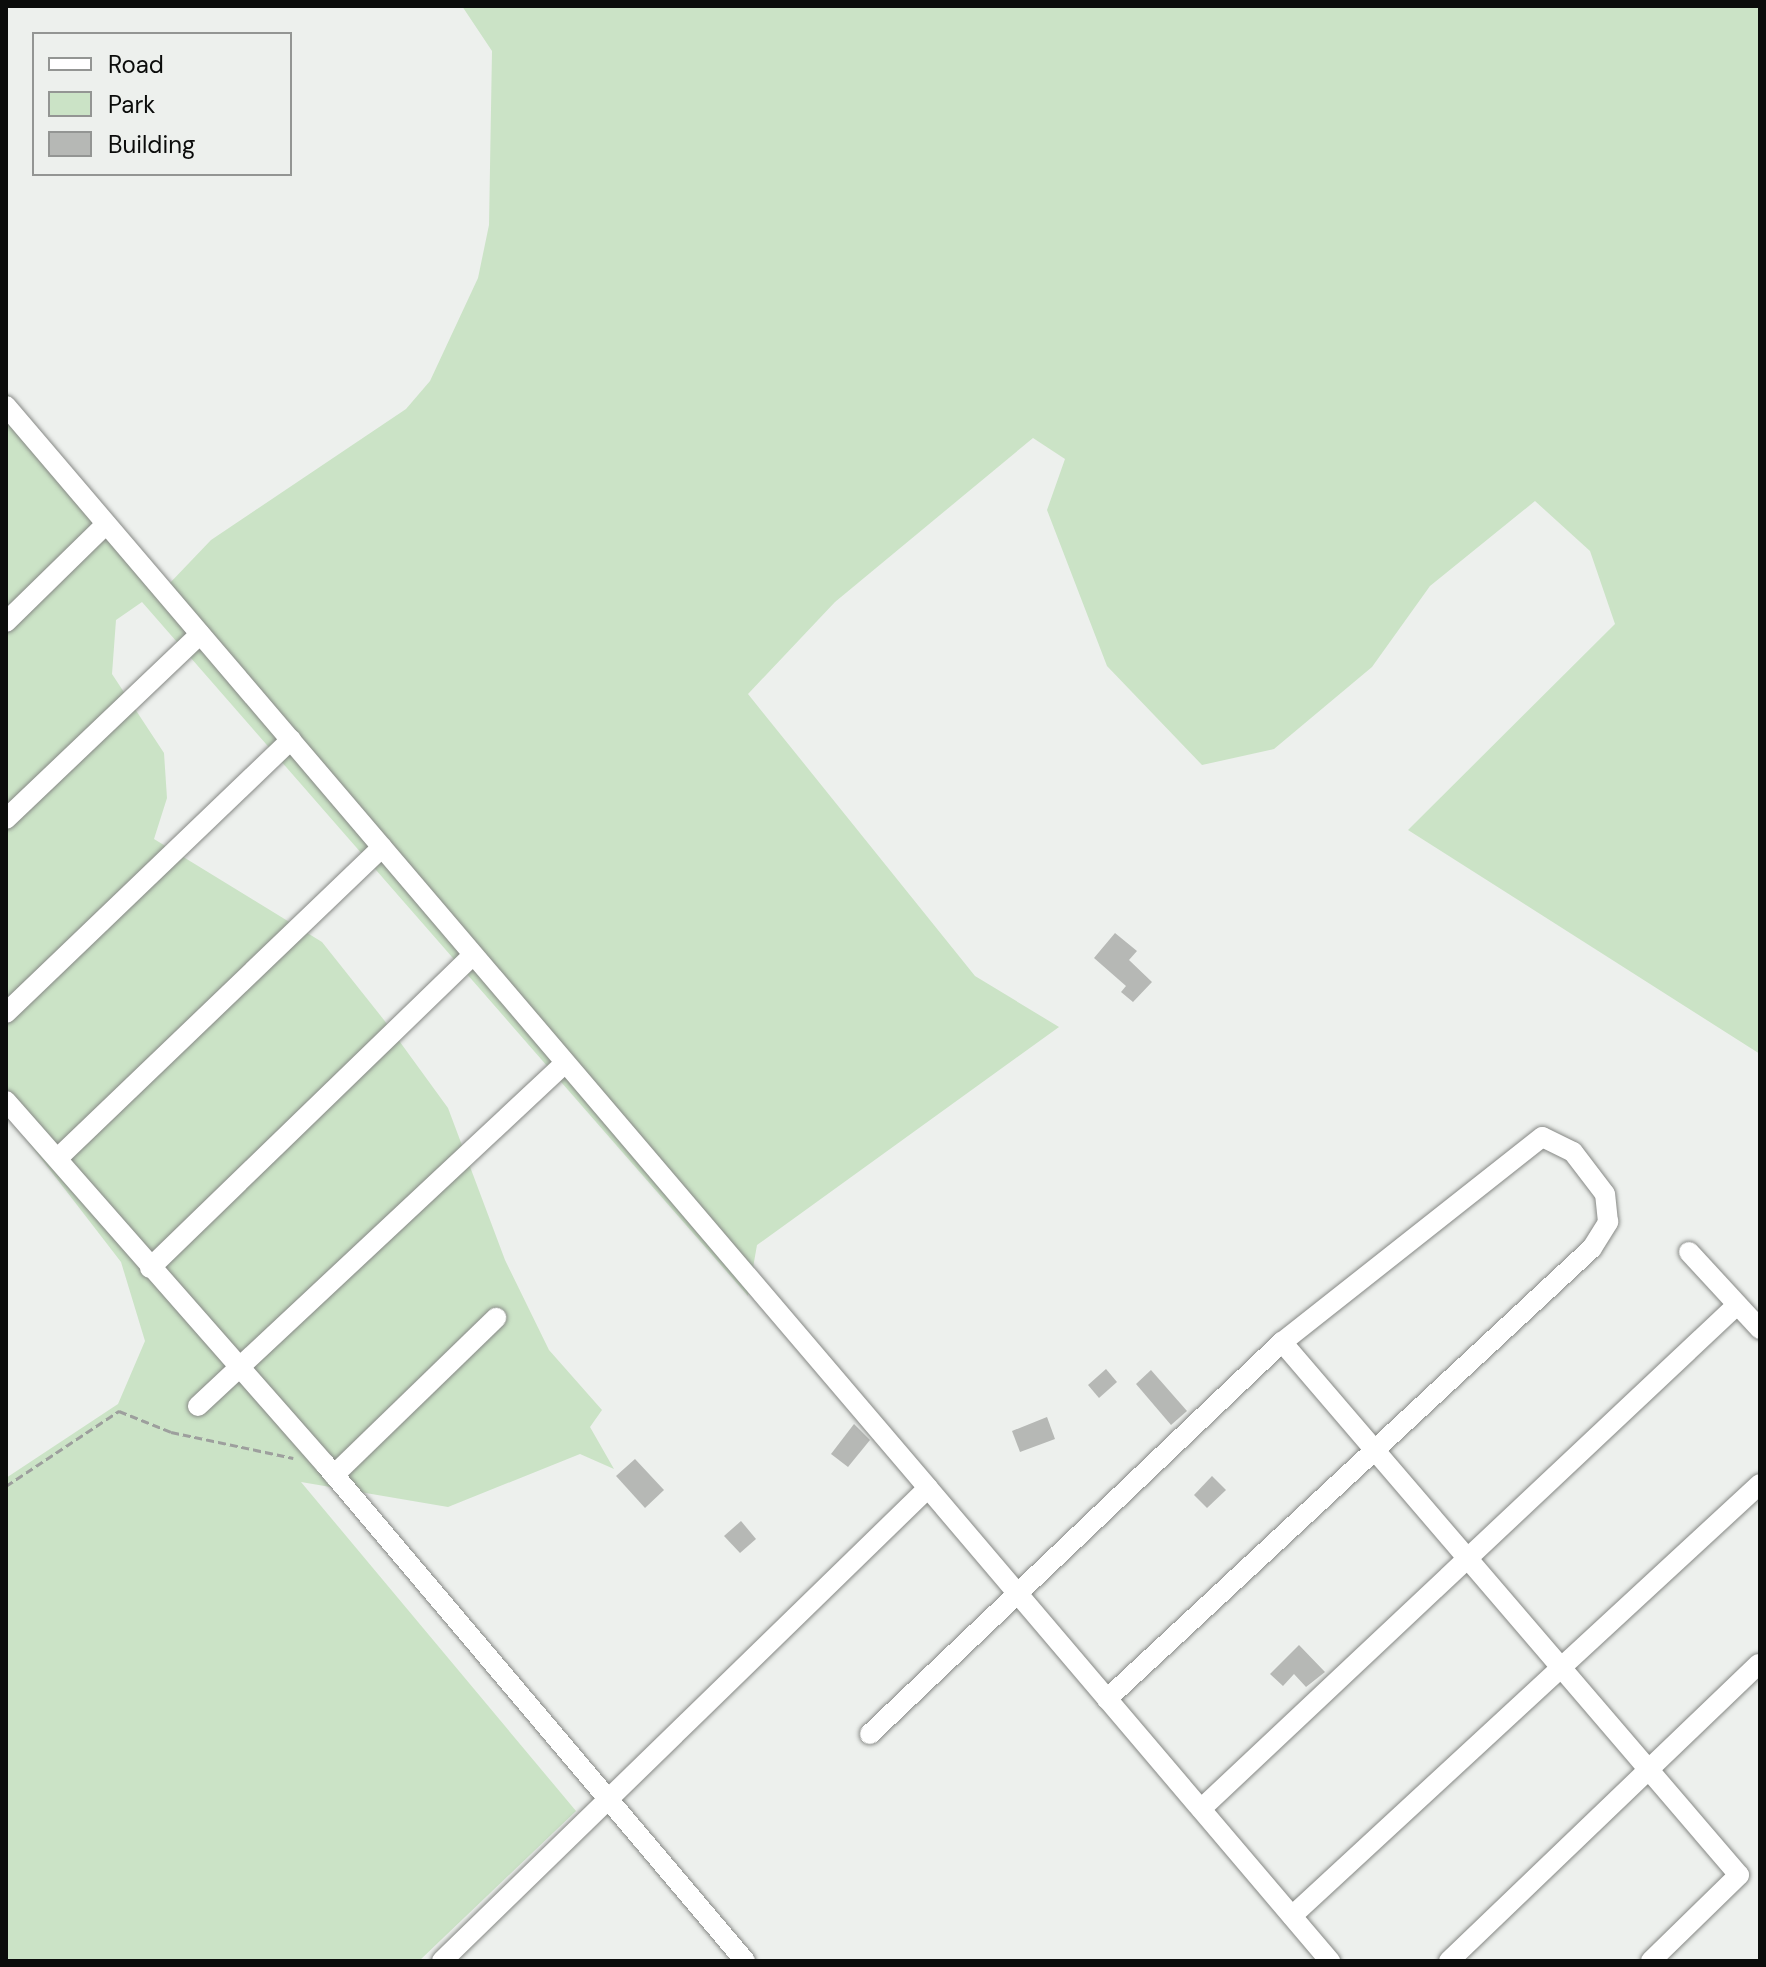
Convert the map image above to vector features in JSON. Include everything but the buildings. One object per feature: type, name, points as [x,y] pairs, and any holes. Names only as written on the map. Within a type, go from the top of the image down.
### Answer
[{"type":"street","points":[[6,406],[1330,1961]]},
{"type":"street","points":[[6,622],[106,524]]},
{"type":"street","points":[[6,819],[200,634]]},
{"type":"street","points":[[6,1013],[291,740]]},
{"type":"street","points":[[58,1158],[382,847]]},
{"type":"street","points":[[150,1268],[473,955]]},
{"type":"street","points":[[198,1406],[565,1063]]},
{"type":"street","points":[[6,1101],[238,1370],[330,1469],[607,1802],[745,1961]]},
{"type":"street","points":[[870,1734],[1282,1342],[1534,1141],[1551,1136],[1573,1152],[1605,1194],[1608,1222],[1592,1248],[1107,1699]]},
{"type":"street","points":[[1689,1252],[1760,1329]]},
{"type":"street","points":[[1201,1809],[1737,1305]]},
{"type":"street","points":[[330,1469],[496,1318]]},
{"type":"street","points":[[1282,1342],[1378,1447],[1650,1774],[1739,1875],[1651,1961]]},
{"type":"street","points":[[1292,1916],[1560,1665],[1760,1484]]},
{"type":"street","points":[[442,1961],[928,1488]]},
{"type":"street","points":[[1449,1961],[1650,1774],[1759,1664]]},
{"type":"path","points":[[6,1486],[119,1411],[171,1432],[330,1469]]},
{"type":"green space","points":[[462,6],[1760,6],[1760,1054],[1408,830],[1615,624],[1590,551],[1535,501],[1430,586],[1372,667],[1274,749],[1202,765],[1107,666],[1047,510],[1065,459],[1033,438],[835,602],[748,694],[975,976],[1059,1027],[757,1245],[748,1296],[142,602],[116,620],[112,674],[164,753],[167,798],[154,839],[322,942],[384,1020],[448,1108],[505,1260],[549,1350],[602,1410],[590,1427],[614,1469],[580,1454],[448,1507],[301,1482],[576,1811],[419,1961],[6,1961],[6,1478],[118,1404],[145,1341],[121,1262],[6,1113],[6,392],[168,585],[211,540],[406,409],[430,381],[478,278],[489,225],[492,51]]}]
